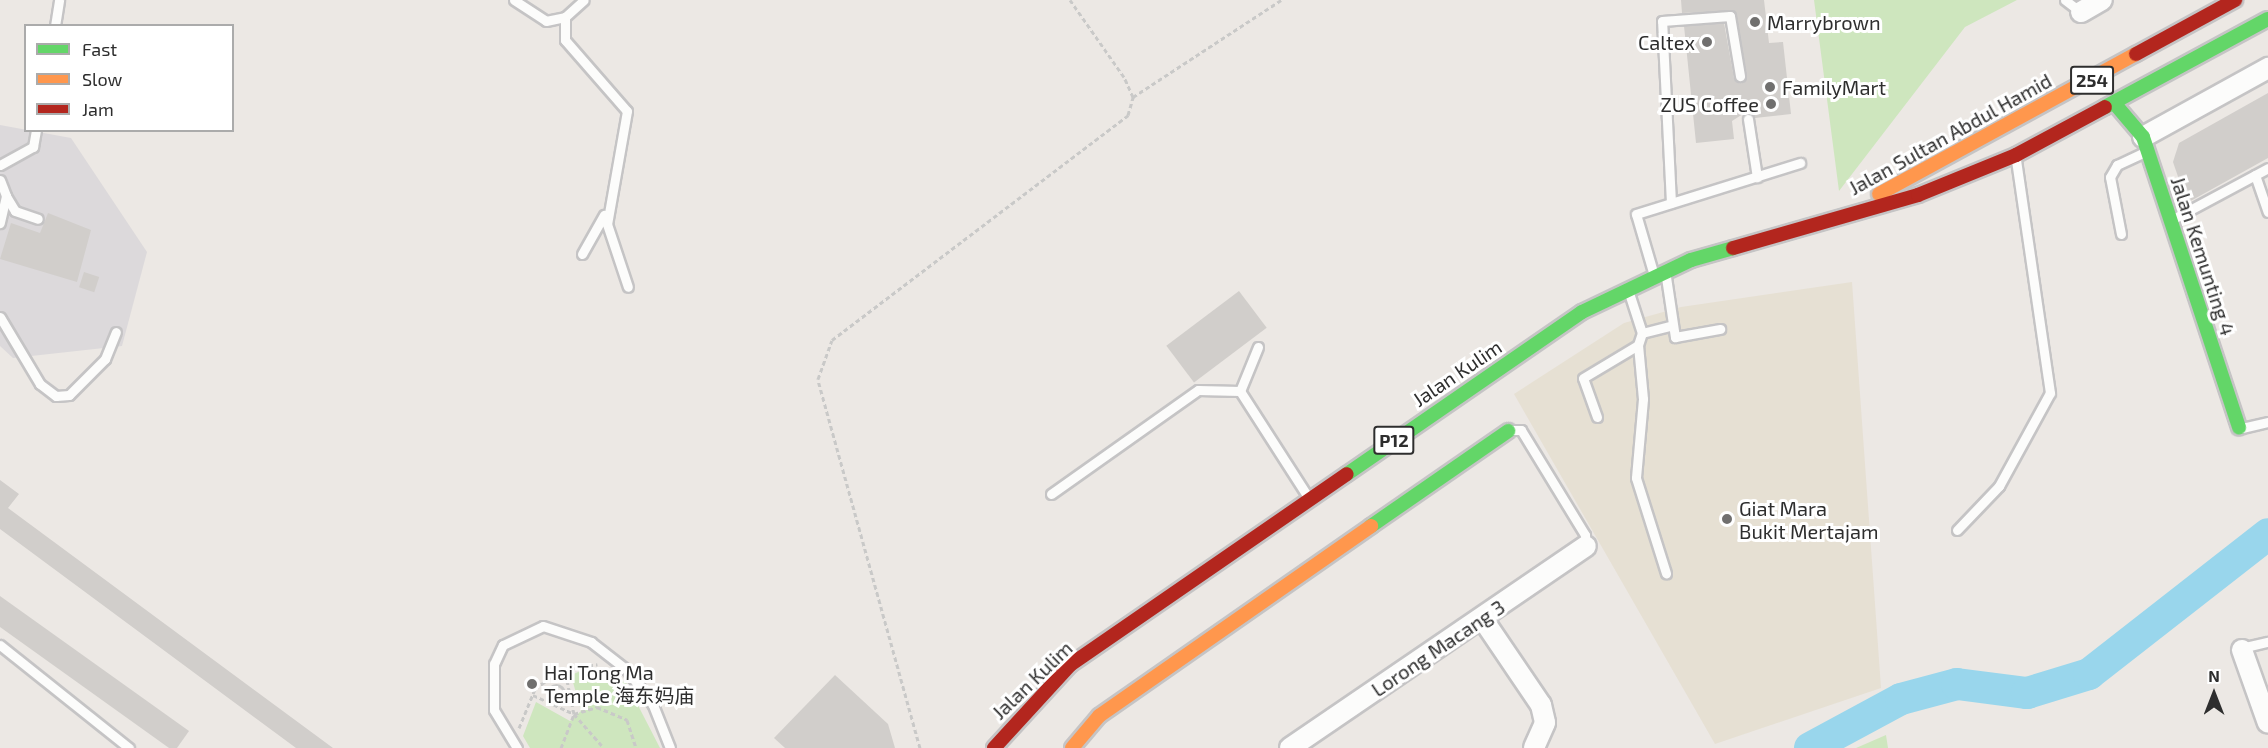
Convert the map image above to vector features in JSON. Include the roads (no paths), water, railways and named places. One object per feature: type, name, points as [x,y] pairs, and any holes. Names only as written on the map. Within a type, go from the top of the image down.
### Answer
[{"type":"main road","name":"Jalan Sultan Abdul Hamid","points":[[1843,215],[2235,0]]},
{"type":"main road","name":"Jalan Sultan Abdul Hamid","points":[[1843,215],[1918,195],[2016,155],[2115,104],[2268,19]]},
{"type":"main road","name":"Jalan Kemunting 4","points":[[2115,104],[2145,144],[2239,428]]},
{"type":"main road","name":"Jalan Kulim","points":[[994,748],[1070,665],[1309,499],[1627,286],[1659,272],[1843,215]]},
{"type":"main road","points":[[1071,748],[1099,716],[1508,431]]},
{"type":"street","points":[[2081,12],[2102,0]]},
{"type":"street","points":[[2145,144],[2268,68]]},
{"type":"street","name":"Lorong Macang 3","points":[[1290,748],[1586,546]]},
{"type":"street","points":[[1482,618],[1541,705],[1545,723],[1534,748]]},
{"type":"street","points":[[2242,650],[2268,723]]},
{"type":"lane","points":[[55,24],[59,0]]},
{"type":"lane","points":[[514,0],[546,21],[565,17],[584,0]]},
{"type":"lane","points":[[2065,0],[2081,12]]},
{"type":"lane","points":[[1671,203],[1662,21],[1730,16],[1740,76]]},
{"type":"lane","points":[[565,17],[565,40],[627,111],[608,204],[595,240],[582,254]]},
{"type":"lane","points":[[1748,119],[1757,177]]},
{"type":"lane","points":[[0,165],[33,147],[36,132]]},
{"type":"lane","points":[[2121,234],[2110,177],[2117,165],[2145,144]]},
{"type":"lane","points":[[1957,530],[1999,486],[2050,393],[2016,155]]},
{"type":"lane","points":[[1720,329],[1675,337],[1670,326],[1659,272],[1636,214],[1800,163]]},
{"type":"lane","points":[[2171,220],[2268,168]]},
{"type":"lane","points":[[2255,175],[2268,212]]},
{"type":"lane","points":[[0,180],[15,211],[38,219]]},
{"type":"lane","points":[[0,223],[6,196]]},
{"type":"lane","points":[[608,204],[607,224],[628,286]]},
{"type":"lane","points":[[1627,286],[1642,333],[1638,345],[1642,399],[1636,478],[1666,573]]},
{"type":"lane","points":[[0,317],[40,384],[56,396],[69,395],[105,359],[116,332]]},
{"type":"lane","points":[[1642,333],[1670,326]]},
{"type":"lane","points":[[1597,417],[1583,378],[1638,345]]},
{"type":"lane","points":[[1240,391],[1258,346]]},
{"type":"lane","points":[[1051,494],[1198,390],[1240,391]]},
{"type":"lane","points":[[1240,391],[1309,499]]},
{"type":"lane","points":[[2239,428],[2256,429],[2268,422]]},
{"type":"lane","points":[[1508,431],[1521,429],[1585,535],[1586,546]]},
{"type":"lane","points":[[515,744],[495,710],[491,688],[503,645],[543,626],[591,642],[616,661],[653,705],[670,748]]},
{"type":"lane","points":[[2242,650],[2241,644],[2268,642]]},
{"type":"lane","points":[[0,645],[129,748]]},
{"type":"waterway","points":[[1810,748],[1901,699],[1957,684],[2027,693],[2089,674],[2268,534]]},
{"type":"place","name":"Marrybrown","points":[[1755,22]]},
{"type":"place","name":"Caltex","points":[[1707,42]]},
{"type":"place","name":"FamilyMart","points":[[1770,87]]},
{"type":"place","name":"ZUS Coffee","points":[[1771,104]]},
{"type":"place","name":"Giat Mara Bukit Mertajam","points":[[1727,519]]},
{"type":"place","name":"Hai Tong Ma Temple 海东妈庙","points":[[532,684]]}]
